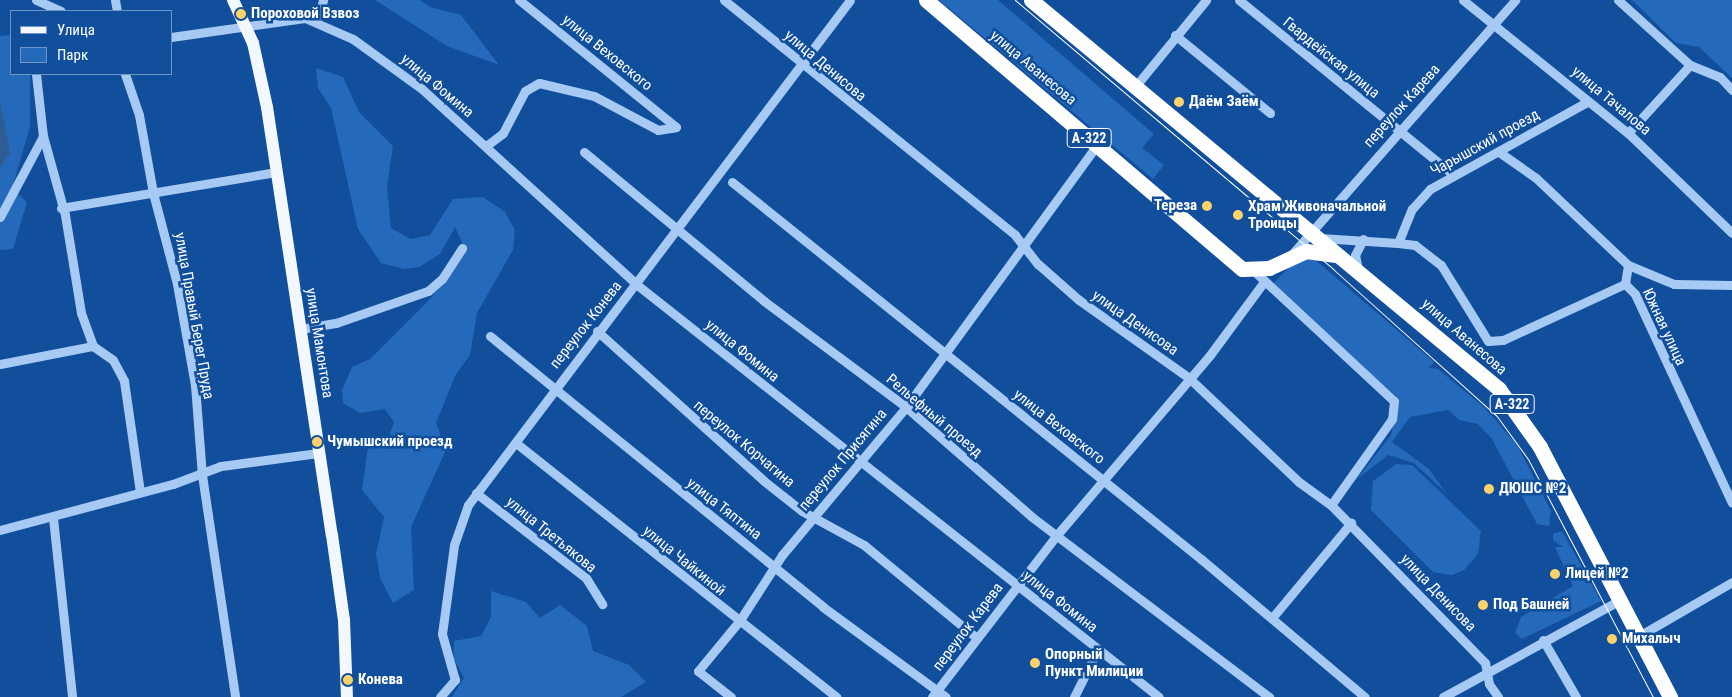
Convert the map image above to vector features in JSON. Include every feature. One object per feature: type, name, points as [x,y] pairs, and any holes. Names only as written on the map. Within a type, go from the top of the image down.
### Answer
[{"type":"highway","name":"улица Аванесова","points":[[926,0],[1230,261],[1259,277],[1282,262],[1311,251],[1342,257]]},
{"type":"highway","name":"улица Аванесова","points":[[1030,0],[1134,88],[1358,270],[1512,404],[1620,600],[1670,697]]},
{"type":"main road","name":"улица Мамонтова","points":[[233,0],[246,25],[259,68],[344,620],[347,697]]},
{"type":"street","points":[[36,0],[59,10]]},
{"type":"street","points":[[172,37],[246,25],[316,20],[323,0]]},
{"type":"street","name":"улица Веховского","points":[[486,146],[503,133],[525,92],[539,83],[594,96],[658,130],[676,127],[519,0]]},
{"type":"street","name":"улица Денисова","points":[[724,0],[803,61],[870,121],[1024,244],[1038,264],[1079,300],[1189,378],[1299,482],[1331,505],[1351,523],[1485,663],[1485,671],[1498,697]]},
{"type":"street","name":"переулок Конева","points":[[440,697],[455,680],[442,634],[454,545],[461,518],[476,493],[516,443],[597,331],[636,284],[850,0]]},
{"type":"street","points":[[1134,88],[1175,35],[1206,0]]},
{"type":"street","name":"Гвардейская улица","points":[[1239,0],[1452,174]]},
{"type":"street","name":"улица Тачалова","points":[[1463,0],[1492,27],[1531,50],[1587,102],[1628,133],[1732,234]]},
{"type":"street","name":"переулок Карева","points":[[1282,262],[1314,234],[1397,130],[1515,0]]},
{"type":"street","points":[[1618,0],[1690,65],[1720,77],[1732,90]]},
{"type":"street","name":"улица Фомина","points":[[316,20],[353,38],[403,74],[486,146],[636,284],[859,463],[1158,697]]},
{"type":"street","points":[[1175,35],[1270,113]]},
{"type":"street","points":[[1628,133],[1690,65]]},
{"type":"street","points":[[36,75],[43,136],[61,208],[81,313],[93,346],[113,360],[124,381],[140,492]]},
{"type":"street","name":"улица Правый Берег Пруда","points":[[125,75],[139,115],[153,193],[166,228],[195,384],[202,475],[235,697]]},
{"type":"street","name":"Чарышский проезд","points":[[1398,243],[1412,209],[1430,189],[1452,174],[1499,152],[1587,102]]},
{"type":"street","points":[[0,217],[43,136]]},
{"type":"street","name":"переулок Присягина","points":[[731,697],[698,670],[740,620],[776,564],[906,407],[1097,145]]},
{"type":"street","name":"Рельефный проезд","points":[[584,152],[676,231],[906,407],[1056,536],[1269,697]]},
{"type":"street","points":[[1499,152],[1536,178],[1628,265],[1680,285],[1732,285]]},
{"type":"street","points":[[61,208],[276,172]]},
{"type":"street","name":"улица Веховского","points":[[732,182],[1102,479],[1365,697]]},
{"type":"street","points":[[1314,234],[1415,245],[1432,256],[1484,339],[1503,340],[1625,284]]},
{"type":"street","points":[[1358,270],[1355,255],[1363,239]]},
{"type":"street","points":[[300,329],[336,323],[428,291],[442,279],[462,248]]},
{"type":"street","name":"Южная улица","points":[[1628,265],[1625,284],[1635,294],[1732,503]]},
{"type":"street","points":[[1259,277],[1394,401],[1392,419],[1331,505]]},
{"type":"street","name":"переулок Карева","points":[[934,694],[1056,536],[1102,479],[1189,378],[1259,277]]},
{"type":"street","name":"переулок Корчагина","points":[[597,331],[764,481],[814,517],[864,545],[977,638]]},
{"type":"street","name":"улица Тяптина","points":[[490,336],[554,392],[776,564],[824,607],[934,694],[946,697]]},
{"type":"street","points":[[0,364],[93,346]]},
{"type":"street","name":"улица Чайкиной","points":[[516,443],[836,697]]},
{"type":"street","points":[[0,530],[53,518],[243,462],[318,453]]},
{"type":"street","name":"улица Третьякова","points":[[476,493],[586,578],[602,604]]},
{"type":"street","points":[[53,518],[72,697]]},
{"type":"street","points":[[1272,618],[1351,523]]},
{"type":"street","points":[[1639,636],[1732,582]]},
{"type":"street","points":[[1443,697],[1485,671],[1620,600]]},
{"type":"street","points":[[1543,640],[1576,697]]},
{"type":"street","points":[[1074,697],[1098,649]]},
{"type":"green space","points":[[375,0],[420,0],[430,7],[461,15],[499,65],[447,46]]},
{"type":"green space","points":[[939,0],[998,0],[1154,134],[1142,148],[1164,165],[1153,179]]},
{"type":"green space","points":[[1632,0],[1732,0],[1732,78],[1699,47],[1676,43]]},
{"type":"green space","points":[[10,35],[10,75],[30,75],[30,127],[12,189],[27,202],[13,249],[0,250],[0,36]]},
{"type":"green space","points":[[316,68],[343,77],[359,112],[393,146],[387,187],[391,228],[410,239],[430,235],[453,199],[483,197],[505,212],[515,230],[513,250],[477,313],[470,355],[456,374],[436,423],[446,450],[411,527],[414,590],[393,603],[380,578],[376,554],[384,517],[362,490],[369,441],[388,440],[394,422],[385,409],[360,413],[343,403],[342,390],[352,367],[370,359],[431,298],[465,249],[455,227],[440,254],[419,267],[404,269],[381,263],[358,229],[331,108],[318,88]]},
{"type":"green space","points":[[1312,257],[1434,362],[1429,368],[1438,369],[1484,407],[1517,445],[1551,511],[1549,526],[1537,524],[1492,439],[1478,424],[1459,420],[1448,410],[1410,417],[1392,442],[1429,469],[1446,493],[1414,463],[1388,455],[1357,479],[1391,435],[1398,398],[1271,286],[1292,264]]},
{"type":"green space","points":[[1396,464],[1412,465],[1481,531],[1478,554],[1464,570],[1452,575],[1433,572],[1371,510],[1373,481]]},
{"type":"green space","points":[[1562,531],[1601,601],[1522,639],[1515,633],[1521,617],[1573,586],[1555,547],[1563,547],[1553,540],[1553,534]]},
{"type":"green space","points":[[491,591],[526,602],[540,618],[560,605],[587,626],[593,651],[629,665],[646,682],[621,697],[452,697],[464,678],[454,659],[454,641],[481,636],[491,617]]},
{"type":"shaded area","points":[[0,101],[10,153],[0,168]]},
{"type":"tram line","points":[[1015,0],[1333,269],[1496,415],[1528,459],[1653,697]]},
{"type":"place","name":"Пороховой Взвоз","points":[[241,14]]},
{"type":"place","name":"Даём Заём","points":[[1179,102]]},
{"type":"place","name":"Тереза","points":[[1207,206]]},
{"type":"place","name":"Храм Живоначальной Троицы","points":[[1238,215]]},
{"type":"place","name":"Чумышский проезд","points":[[317,442]]},
{"type":"place","name":"ДЮШС №2","points":[[1489,489]]},
{"type":"place","name":"Лицей №2","points":[[1555,574]]},
{"type":"place","name":"Под Башней","points":[[1483,605]]},
{"type":"place","name":"Михалыч","points":[[1612,639]]},
{"type":"place","name":"Опорный Пункт Милиции","points":[[1035,663]]},
{"type":"place","name":"Конева","points":[[348,680]]}]
